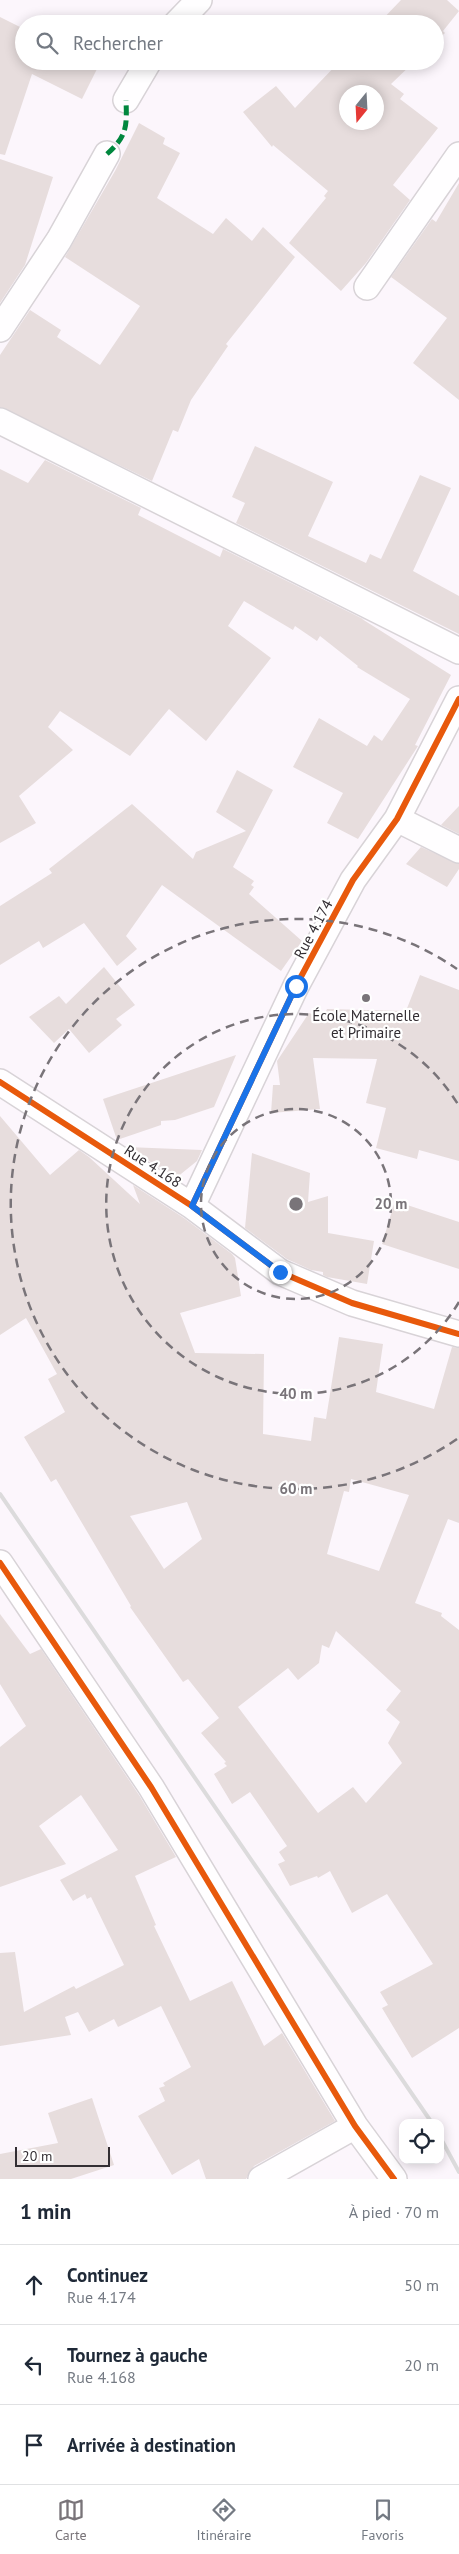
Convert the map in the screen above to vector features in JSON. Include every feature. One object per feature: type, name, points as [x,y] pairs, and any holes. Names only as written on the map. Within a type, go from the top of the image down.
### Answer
[{"type":"street","points":[[185,15],[199,0]]},
{"type":"street","points":[[126,100],[144,70]]},
{"type":"street","points":[[0,328],[58,240],[106,154]]},
{"type":"street","points":[[366,287],[459,155]]},
{"type":"street","points":[[0,421],[459,651]]},
{"type":"street","name":"Rue 4.174","points":[[192,1206],[296,986],[353,880],[397,819],[459,699]]},
{"type":"street","points":[[397,819],[459,850]]},
{"type":"street","name":"Rue 4.168","points":[[0,1082],[192,1206],[280,1272],[352,1303],[459,1334]]},
{"type":"street","points":[[0,1563],[151,1787],[355,2126],[394,2179]]},
{"type":"street","points":[[261,2179],[355,2126]]},
{"type":"building","points":[[401,0],[447,0],[459,11],[444,30],[444,15],[387,15]]},
{"type":"building","points":[[0,17],[15,24],[15,70],[96,70],[82,99],[32,74],[5,155],[0,154]]},
{"type":"building","points":[[331,70],[406,70],[391,84],[404,94],[400,99],[438,128],[393,185],[410,200],[366,263],[341,291],[289,243],[326,198],[324,196],[328,191],[273,145],[272,147],[243,112],[276,86],[295,108]]},
{"type":"building","points":[[139,123],[165,138],[163,144],[180,153],[157,198],[213,234],[226,218],[252,241],[263,227],[295,257],[226,344],[228,346],[191,400],[178,432],[173,430],[152,481],[0,407],[0,355],[30,310],[61,330],[57,337],[100,365],[140,306],[65,257],[115,171]]},
{"type":"building","points":[[0,159],[53,177],[25,265],[0,303]]},
{"type":"building","points":[[459,183],[459,400],[413,363],[447,318],[391,277],[432,219],[436,222]]},
{"type":"building","points":[[255,446],[333,482],[308,536],[366,563],[370,554],[381,559],[420,475],[451,488],[413,571],[459,596],[459,634],[236,523],[245,503],[232,497]]},
{"type":"building","points":[[45,460],[141,508],[138,515],[220,557],[223,549],[365,620],[362,619],[451,675],[415,745],[418,746],[358,839],[327,823],[343,793],[293,767],[319,718],[367,746],[374,735],[382,741],[410,699],[357,667],[320,636],[317,641],[295,626],[293,630],[244,601],[228,626],[271,658],[206,741],[169,709],[130,756],[60,711],[48,727],[73,750],[19,796],[36,823],[0,843],[0,469],[28,483]]},
{"type":"building","points":[[237,770],[273,790],[233,867],[254,881],[251,885],[254,887],[249,894],[302,941],[281,971],[162,885],[126,936],[137,949],[117,966],[84,923],[43,948],[39,941],[0,965],[0,906],[52,873],[49,869],[132,804],[193,859],[196,852],[246,831],[216,812]]},
{"type":"building","points":[[459,806],[459,834],[441,825]]},
{"type":"building","points":[[421,847],[459,864],[459,869],[447,887],[406,864]]},
{"type":"building","points":[[104,967],[135,1005],[116,1019],[122,1025],[89,1053],[69,1029],[54,1043],[29,1017],[59,996],[66,1004]]},
{"type":"building","points":[[420,975],[459,990],[459,1161],[419,1150],[417,1159],[376,1148],[386,1108],[366,1103],[377,1059],[313,1058],[320,1109],[271,1113],[273,1085],[280,1085],[277,1061],[309,1013],[323,1018],[327,1009],[406,1011]]},
{"type":"building","points":[[236,1055],[214,1107],[175,1120],[161,1121],[161,1125],[117,1140],[103,1099]]},
{"type":"building","points":[[0,1116],[50,1175],[79,1150],[140,1204],[133,1185],[184,1218],[232,1254],[235,1258],[241,1296],[180,1313],[195,1353],[264,1354],[263,1434],[311,1441],[314,1417],[326,1419],[339,1337],[383,1344],[376,1392],[434,1409],[452,1347],[459,1348],[459,1523],[448,1519],[415,1603],[442,1613],[441,1616],[459,1630],[459,2028],[412,2058],[382,2008],[388,2005],[380,1992],[433,1964],[387,1894],[352,1913],[330,1871],[318,1878],[317,1876],[290,1886],[278,1864],[285,1861],[279,1852],[287,1846],[250,1792],[232,1804],[214,1774],[227,1766],[224,1763],[226,1762],[201,1733],[219,1718],[188,1679],[183,1682],[130,1607],[56,1479],[51,1482],[24,1437],[65,1412],[48,1379],[57,1374],[26,1318],[0,1335]],"holes":[[[351,1479],[409,1495],[379,1571],[327,1554],[344,1491],[349,1492]],[[187,1502],[202,1539],[164,1569],[130,1516]],[[336,1631],[401,1691],[386,1710],[400,1722],[388,1743],[402,1763],[366,1803],[353,1787],[318,1813],[238,1707],[288,1668],[298,1680],[319,1663],[322,1645],[329,1648]]]},
{"type":"building","points":[[127,1147],[202,1150],[197,1161],[176,1178]]},
{"type":"building","points":[[252,1153],[310,1173],[308,1202],[328,1196],[328,1233],[374,1241],[367,1284],[327,1277],[323,1275],[323,1272],[311,1270],[287,1259],[245,1228]]},
{"type":"building","points":[[395,1201],[459,1222],[459,1269],[382,1244]]},
{"type":"building","points":[[0,1614],[30,1654],[41,1649],[139,1795],[176,1857],[135,1876],[156,1925],[154,1926],[190,2001],[232,1981],[264,2046],[282,2033],[335,2121],[254,2166],[246,2179],[206,2179],[199,2159],[172,2175],[138,2116],[165,2101],[159,2088],[165,2086],[163,2083],[191,2067],[161,2006],[118,2027],[114,2019],[89,2032],[78,2012],[65,2017],[71,2035],[0,2046],[0,1953],[15,1952],[24,2012],[74,1986],[76,1989],[124,1965],[91,1897],[87,1899],[85,1894],[73,1901],[60,1880],[118,1850],[81,1795],[39,1826],[66,1864],[0,1887],[0,1747],[26,1726],[0,1684]]},
{"type":"building","points":[[92,2098],[114,2165],[71,2179],[0,2179],[0,2154],[58,2143],[48,2113]]},
{"type":"railway","points":[[0,1494],[429,2119]]},
{"type":"railway","points":[[444,2144],[459,2172]]},
{"type":"marked path","points":[[107,154],[114,148],[122,136],[126,124],[126,100]]},
{"type":"cycle path","points":[[192,1206],[296,986],[353,880],[397,819],[459,699]]},
{"type":"cycle path","points":[[0,1082],[192,1206],[280,1272],[352,1303],[459,1334]]},
{"type":"cycle path","points":[[0,1563],[151,1787],[355,2126],[394,2179]]},
{"type":"place","name":"École Maternelle et Primaire","points":[[366,998]]},
{"type":"route","points":[[280,1272],[192,1206],[296,986]]}]
